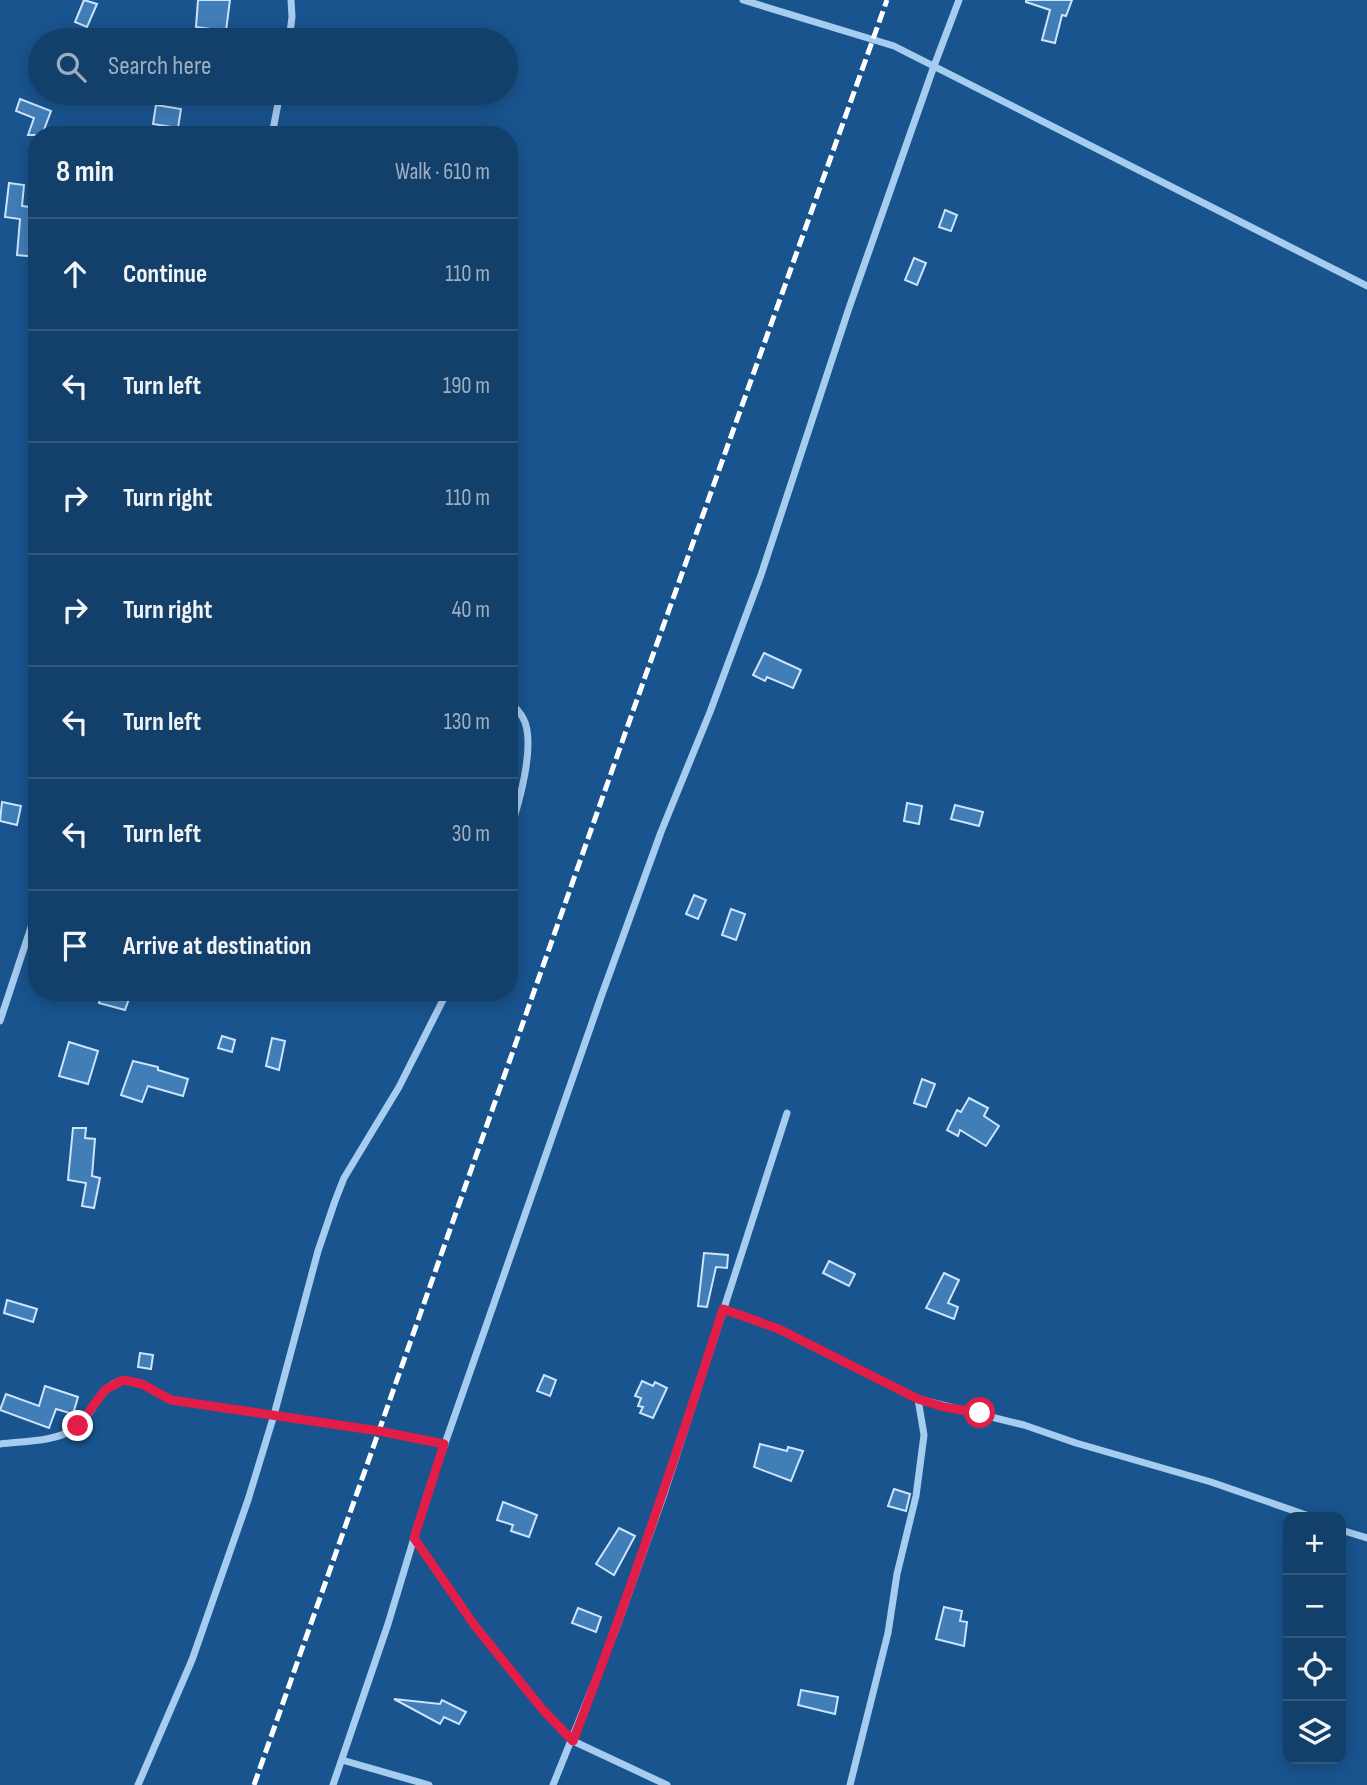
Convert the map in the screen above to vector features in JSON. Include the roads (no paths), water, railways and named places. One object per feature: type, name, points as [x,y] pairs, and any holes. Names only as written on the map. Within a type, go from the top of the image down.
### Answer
[{"type":"street","points":[[291,0],[291,28]]},
{"type":"street","points":[[743,0],[894,46],[1367,286]]},
{"type":"street","points":[[333,1785],[444,1444],[661,832],[710,712],[761,575],[849,307],[959,0]]},
{"type":"street","points":[[274,126],[278,105]]},
{"type":"street","points":[[518,712],[524,719],[527,741],[523,792],[518,807]]},
{"type":"street","points":[[0,1021],[28,936]]},
{"type":"street","points":[[138,1785],[192,1660],[248,1500],[318,1251],[344,1178],[399,1087],[442,1001]]},
{"type":"street","points":[[553,1785],[616,1629],[663,1494],[787,1113]]},
{"type":"street","points":[[723,1309],[779,1329],[918,1399],[1024,1425],[1102,1451],[1156,1464],[1298,1512]]},
{"type":"street","points":[[0,1444],[50,1437],[74,1430],[105,1390],[123,1380],[142,1384],[171,1400],[238,1408],[444,1444]]},
{"type":"street","points":[[850,1785],[888,1633],[897,1574],[916,1496],[924,1435],[918,1399]]},
{"type":"street","points":[[1346,1532],[1367,1538]]},
{"type":"street","points":[[414,1538],[475,1626],[543,1710],[573,1741],[667,1785]]},
{"type":"street","points":[[342,1760],[429,1785]]},
{"type":"railway","points":[[254,1785],[887,0]]}]
